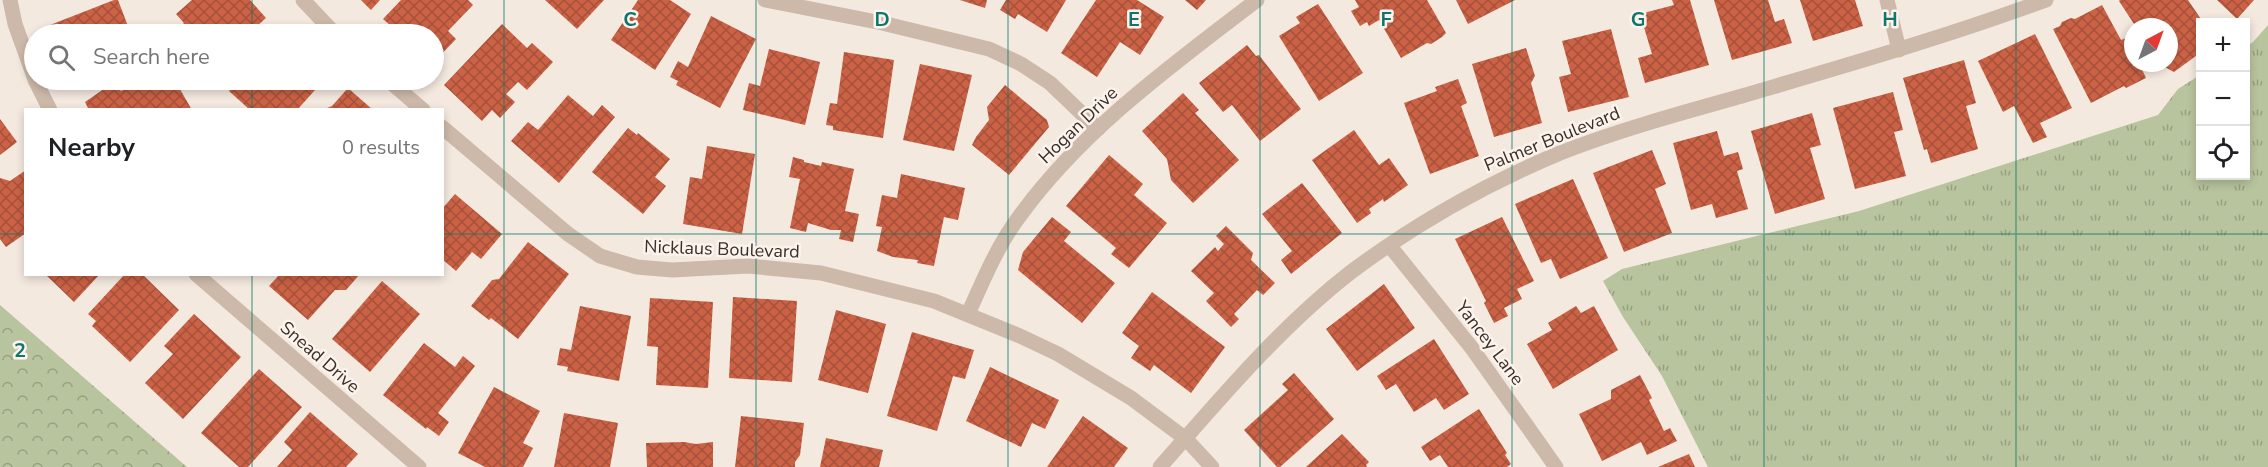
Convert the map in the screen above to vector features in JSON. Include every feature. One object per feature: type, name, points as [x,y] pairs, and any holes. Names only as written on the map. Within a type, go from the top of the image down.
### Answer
[{"type":"street","points":[[10,0],[15,24],[24,48]]},
{"type":"street","points":[[303,0],[326,24]]},
{"type":"street","points":[[765,0],[893,25],[989,49],[1021,64],[1050,83],[1098,129]]},
{"type":"street","name":"Hogan Drive","points":[[968,314],[1018,217],[1064,163],[1098,129],[1181,58],[1257,0]]},
{"type":"street","points":[[1887,0],[1899,50]]},
{"type":"street","name":"Palmer Boulevard","points":[[1160,467],[1286,328],[1318,298],[1389,245],[1482,189],[1561,153],[1638,126],[1959,32],[2046,0]]},
{"type":"street","points":[[41,90],[49,108]]},
{"type":"street","points":[[400,90],[421,108]]},
{"type":"street","name":"Nicklaus Boulevard","points":[[444,129],[568,234],[600,255],[637,267],[672,270],[748,266],[822,273],[934,301],[1058,354],[1131,398],[1186,438],[1212,467]]},
{"type":"street","name":"Yancey Lane","points":[[1389,245],[1471,347],[1556,467]]},
{"type":"street","name":"Snead Drive","points":[[198,276],[419,467]]},
{"type":"green space","points":[[2268,25],[2268,467],[1708,467],[1662,376],[1623,317],[1603,281],[1622,269],[1859,211],[2158,115],[2178,89],[2196,78],[2196,180],[2250,180],[2250,44]]},
{"type":"green space","points":[[0,305],[187,467],[0,467]]},
{"type":"building","points":[[118,0],[127,24],[53,24]]},
{"type":"building","points":[[192,0],[250,0],[266,18],[259,24],[183,24],[176,14]]},
{"type":"building","points":[[361,0],[380,0],[371,10]]},
{"type":"building","points":[[401,0],[468,0],[473,5],[448,31],[456,39],[444,52],[444,24],[389,24],[383,19]]},
{"type":"building","points":[[545,0],[604,0],[577,29]]},
{"type":"building","points":[[638,0],[670,0],[691,14],[655,70],[611,40]]},
{"type":"building","points":[[960,0],[987,0],[985,8]]},
{"type":"building","points":[[1006,0],[1066,0],[1047,32],[1018,14],[1015,19],[1000,10]]},
{"type":"building","points":[[1096,0],[1137,0],[1164,17],[1140,55],[1120,42],[1097,77],[1061,53]]},
{"type":"building","points":[[1185,0],[1206,0],[1197,10]]},
{"type":"building","points":[[1355,0],[1427,0],[1446,33],[1431,44],[1427,43],[1401,58],[1379,20],[1369,26],[1367,22],[1360,26],[1351,11],[1359,7]]},
{"type":"building","points":[[1456,0],[1515,0],[1468,24]]},
{"type":"building","points":[[1672,0],[1690,0],[1709,65],[1645,83],[1638,58],[1652,54],[1640,14],[1674,5]]},
{"type":"building","points":[[1714,0],[1768,0],[1775,22],[1784,19],[1792,43],[1732,60]]},
{"type":"building","points":[[1800,0],[1855,0],[1863,26],[1813,41]]},
{"type":"building","points":[[2188,0],[2200,18],[2196,18],[2196,56],[2178,69],[2178,18],[2130,18],[2119,1]]},
{"type":"building","points":[[2217,0],[2254,0],[2236,18]]},
{"type":"building","points":[[1318,4],[1363,73],[1319,101],[1279,36],[1300,23],[1296,17]]},
{"type":"building","points":[[2102,5],[2121,40],[2124,39],[2124,72],[2143,72],[2146,78],[2126,88],[2124,86],[2091,103],[2053,29],[2060,26],[2062,22],[2071,18],[2075,19]]},
{"type":"building","points":[[711,16],[756,39],[720,108],[676,85],[678,81],[670,77],[678,61],[688,67]]},
{"type":"building","points":[[502,24],[527,48],[532,43],[553,62],[527,90],[518,82],[506,94],[515,102],[500,118],[492,110],[482,121],[444,85]]},
{"type":"building","points":[[1611,29],[1629,97],[1568,112],[1559,77],[1571,74],[1562,41]]},
{"type":"building","points":[[2035,34],[2072,108],[2040,123],[2047,137],[2033,143],[2014,106],[2003,112],[1978,61]]},
{"type":"building","points":[[1247,45],[1256,56],[1259,55],[1301,109],[1260,141],[1232,105],[1223,112],[1199,83]]},
{"type":"building","points":[[1526,48],[1535,76],[1531,83],[1542,123],[1494,137],[1472,64]]},
{"type":"building","points":[[769,49],[820,62],[805,125],[743,110],[749,83],[760,86]]},
{"type":"building","points":[[844,52],[894,60],[883,138],[833,130],[833,126],[826,125],[830,103],[837,104]]},
{"type":"building","points":[[1964,60],[1976,103],[1966,106],[1978,149],[1931,163],[1927,149],[1924,150],[1903,78]]},
{"type":"building","points":[[920,64],[972,75],[954,151],[903,140]]},
{"type":"building","points":[[1458,79],[1467,103],[1461,106],[1479,156],[1430,174],[1404,103],[1437,91],[1435,87]]},
{"type":"building","points":[[1005,85],[1047,120],[1049,127],[1009,175],[972,145],[989,120],[987,107]]},
{"type":"building","points":[[102,90],[180,90],[191,108],[88,108],[85,102]]},
{"type":"building","points":[[315,90],[299,108],[248,108],[229,91]]},
{"type":"building","points":[[346,90],[350,90],[371,108],[327,108],[332,106]]},
{"type":"building","points":[[1893,92],[1903,130],[1894,132],[1906,176],[1855,189],[1833,108]]},
{"type":"building","points":[[1183,93],[1199,110],[1195,113],[1239,160],[1193,203],[1171,180],[1167,159],[1142,131]]},
{"type":"building","points":[[568,95],[593,116],[602,105],[615,117],[559,183],[511,141],[528,122],[538,130]]},
{"type":"building","points":[[1812,113],[1821,145],[1810,148],[1825,199],[1775,214],[1751,131]]},
{"type":"building","points":[[0,119],[17,142],[0,155]]},
{"type":"building","points":[[628,128],[637,135],[638,133],[670,159],[655,177],[666,186],[643,214],[592,172]]},
{"type":"building","points":[[1354,130],[1379,165],[1389,158],[1408,185],[1384,202],[1383,199],[1369,209],[1371,213],[1357,223],[1312,160]]},
{"type":"building","points":[[1717,131],[1724,156],[1738,152],[1743,169],[1737,171],[1748,209],[1716,218],[1712,204],[1691,210],[1673,143]]},
{"type":"building","points":[[707,146],[755,154],[742,234],[683,224],[690,177],[702,179]]},
{"type":"building","points":[[1652,150],[1666,184],[1655,189],[1672,233],[1624,252],[1593,173]]},
{"type":"building","points":[[1109,155],[1143,184],[1134,195],[1167,223],[1129,268],[1111,254],[1116,248],[1066,206]]},
{"type":"building","points":[[793,157],[821,166],[822,162],[854,169],[845,211],[859,214],[853,242],[839,239],[841,230],[831,230],[808,223],[806,232],[790,228],[800,179],[789,177]]},
{"type":"building","points":[[24,171],[24,234],[6,247],[0,239],[0,178],[10,181]]},
{"type":"building","points":[[901,174],[965,188],[958,220],[944,217],[934,266],[877,251],[882,227],[876,226],[882,195],[897,198]]},
{"type":"building","points":[[1573,179],[1608,258],[1560,279],[1551,259],[1541,263],[1515,204]]},
{"type":"building","points":[[1302,183],[1342,233],[1291,274],[1281,260],[1292,251],[1262,214]]},
{"type":"building","points":[[455,194],[502,234],[481,259],[472,252],[456,271],[444,261],[444,207]]},
{"type":"building","points":[[1052,217],[1071,232],[1064,241],[1115,283],[1082,323],[1018,270],[1023,252]]},
{"type":"building","points":[[1502,217],[1534,281],[1517,289],[1522,299],[1504,308],[1508,316],[1494,323],[1484,303],[1486,301],[1455,239]]},
{"type":"building","points":[[1226,226],[1253,253],[1251,260],[1275,283],[1263,295],[1257,290],[1234,314],[1239,319],[1231,327],[1206,301],[1214,293],[1191,271],[1215,247],[1218,251],[1224,244],[1216,236]]},
{"type":"building","points":[[528,242],[569,274],[518,339],[471,306],[492,280],[499,279]]},
{"type":"building","points":[[47,276],[98,276],[74,302]]},
{"type":"building","points":[[123,276],[144,276],[179,310],[130,362],[92,326],[96,321],[88,314]]},
{"type":"building","points":[[278,276],[358,276],[346,290],[335,290],[308,320],[269,286]]},
{"type":"building","points":[[382,281],[420,314],[370,372],[332,339]]},
{"type":"building","points":[[1384,284],[1415,328],[1357,371],[1326,329]]},
{"type":"building","points":[[1152,292],[1225,347],[1191,393],[1154,365],[1150,371],[1131,358],[1139,346],[1122,333]]},
{"type":"building","points":[[733,297],[797,301],[792,382],[729,378]]},
{"type":"building","points":[[650,298],[713,302],[708,388],[656,385],[658,347],[647,346]]},
{"type":"building","points":[[580,306],[631,316],[619,381],[567,371],[568,367],[557,365],[560,348],[571,350]]},
{"type":"building","points":[[1576,306],[1581,313],[1594,306],[1618,350],[1553,389],[1527,344],[1552,330],[1548,323]]},
{"type":"building","points":[[836,310],[886,324],[868,393],[818,380]]},
{"type":"building","points":[[194,314],[241,357],[183,419],[145,383],[173,354],[164,346]]},
{"type":"building","points":[[912,332],[974,350],[965,379],[953,376],[937,431],[887,416]]},
{"type":"building","points":[[1434,339],[1469,394],[1444,410],[1436,398],[1414,412],[1396,384],[1386,390],[1377,376]]},
{"type":"building","points":[[424,343],[455,367],[463,356],[475,366],[438,413],[449,422],[439,436],[427,427],[426,429],[383,395]]},
{"type":"building","points":[[990,367],[1059,400],[1045,429],[1032,423],[1021,447],[966,421]]},
{"type":"building","points":[[259,369],[302,407],[248,467],[239,467],[201,433]]},
{"type":"building","points":[[1294,373],[1334,419],[1280,467],[1277,467],[1244,430],[1288,390],[1282,384]]},
{"type":"building","points":[[1640,375],[1652,398],[1649,400],[1664,431],[1670,428],[1677,441],[1647,455],[1641,442],[1602,461],[1579,414],[1611,399],[1611,390]]},
{"type":"building","points":[[494,387],[540,411],[523,443],[533,448],[523,467],[485,467],[458,453]]},
{"type":"building","points":[[1479,409],[1507,453],[1505,455],[1511,464],[1507,467],[1448,467],[1440,455],[1430,461],[1421,447]]},
{"type":"building","points":[[310,412],[358,454],[346,467],[277,467],[292,450],[284,442]]},
{"type":"building","points":[[564,413],[618,423],[610,467],[554,467]]},
{"type":"building","points":[[741,416],[804,423],[800,455],[795,462],[795,467],[735,467]]},
{"type":"building","points":[[1083,416],[1128,448],[1114,467],[1047,467]]},
{"type":"building","points":[[1342,434],[1369,462],[1367,467],[1306,467]]},
{"type":"building","points":[[826,438],[883,450],[879,467],[820,467]]},
{"type":"building","points":[[713,442],[713,467],[647,467],[646,443],[696,444]]},
{"type":"building","points":[[1689,454],[1695,467],[1658,467]]}]
